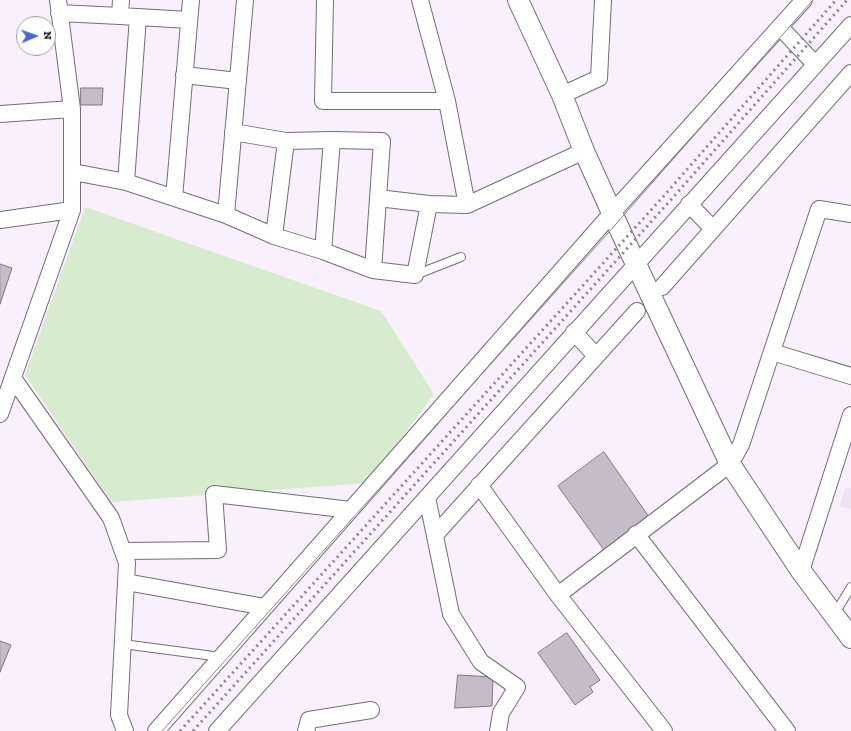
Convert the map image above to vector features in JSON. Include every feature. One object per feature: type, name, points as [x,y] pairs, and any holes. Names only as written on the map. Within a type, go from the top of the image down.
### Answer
[{"type":"street","points":[[120,16],[121,0]]},
{"type":"street","points":[[174,198],[191,0]]},
{"type":"street","points":[[226,215],[245,0]]},
{"type":"street","points":[[325,0],[323,101],[448,101]]},
{"type":"street","points":[[420,0],[448,101],[466,205]]},
{"type":"street","points":[[518,0],[562,95],[584,151],[612,214],[637,262],[730,464],[802,571],[851,638]]},
{"type":"street","points":[[562,95],[598,78],[603,0]]},
{"type":"street","points":[[156,731],[612,214],[780,27],[799,3]]},
{"type":"street","points":[[0,414],[72,210],[72,108],[58,7],[120,16],[189,20]]},
{"type":"street","points":[[126,182],[138,17]]},
{"type":"street","points":[[217,731],[851,25]]},
{"type":"street","points":[[780,27],[816,64]]},
{"type":"street","points":[[662,287],[851,73]]},
{"type":"street","points":[[184,75],[238,82]]},
{"type":"street","points":[[0,114],[72,108]]},
{"type":"street","points":[[233,132],[286,141],[382,141],[373,270]]},
{"type":"street","points":[[323,251],[332,140]]},
{"type":"street","points":[[274,236],[286,141]]},
{"type":"street","points":[[378,198],[429,204],[466,205],[584,151]]},
{"type":"street","points":[[73,172],[126,182],[226,215],[274,236],[323,251],[373,270],[415,276],[429,204]]},
{"type":"street","points":[[689,204],[713,229]]},
{"type":"street","points":[[558,595],[636,534],[730,464],[741,445],[819,208],[851,214]]},
{"type":"street","points":[[0,220],[72,210]]},
{"type":"street","points":[[434,535],[638,311]]},
{"type":"street","points":[[574,332],[596,356]]},
{"type":"street","points":[[772,352],[851,376]]},
{"type":"street","points":[[13,378],[111,518],[124,550],[127,563],[120,715],[125,731]]},
{"type":"street","points":[[802,571],[850,419]]},
{"type":"street","points":[[479,486],[558,595],[664,731]]},
{"type":"street","points":[[124,550],[218,550],[214,494],[351,510]]},
{"type":"street","points":[[427,497],[451,614],[481,662],[517,687],[501,713],[498,731]]},
{"type":"street","points":[[636,534],[787,731]]},
{"type":"street","points":[[126,582],[265,607]]},
{"type":"street","points":[[306,731],[309,720],[371,710]]},
{"type":"lane","points":[[415,276],[461,257]]},
{"type":"lane","points":[[834,616],[851,587]]},
{"type":"lane","points":[[123,644],[221,657]]},
{"type":"shaded area","points":[[846,487],[851,488],[851,509],[839,506]]},
{"type":"green space","points":[[85,207],[381,311],[434,394],[368,483],[111,502],[25,375]]},
{"type":"building","points":[[81,88],[103,88],[102,105],[81,105]]},
{"type":"building","points":[[0,264],[12,268],[0,304]]},
{"type":"building","points":[[604,452],[649,517],[604,550],[558,486]]},
{"type":"building","points":[[567,633],[600,680],[590,687],[593,692],[575,705],[538,653]]},
{"type":"building","points":[[0,641],[11,645],[0,672]]},
{"type":"building","points":[[458,675],[493,677],[492,706],[455,708]]},
{"type":"tram line","points":[[162,731],[609,232],[813,0]]},
{"type":"railway","points":[[180,731],[661,199],[836,0]]},
{"type":"railway","points":[[193,731],[668,203],[847,0]]}]
